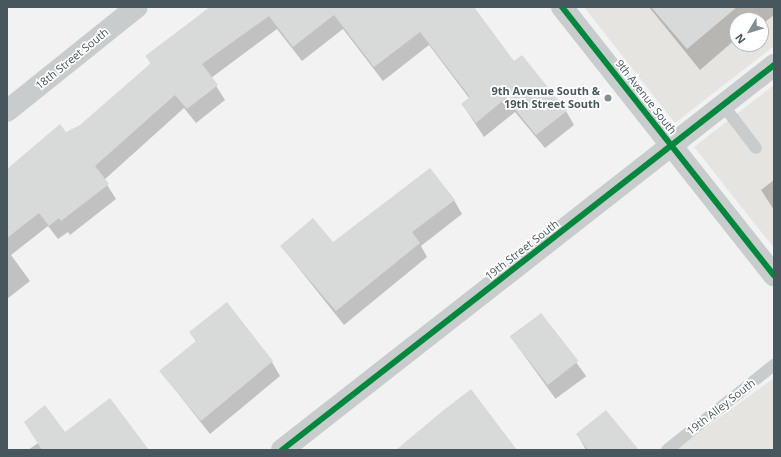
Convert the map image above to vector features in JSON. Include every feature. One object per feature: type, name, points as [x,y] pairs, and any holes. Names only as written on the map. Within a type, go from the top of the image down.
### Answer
[{"type":"street","name":"18th Street South","points":[[7,111],[137,7]]},
{"type":"street","name":"9th Avenue South","points":[[562,7],[774,275]]},
{"type":"street","name":"19th Street South","points":[[282,450],[774,65]]},
{"type":"lane","points":[[723,105],[756,148]]},
{"type":"lane","name":"19th Alley South","points":[[667,450],[774,365]]},
{"type":"shaded area","points":[[584,7],[774,7],[774,46],[769,50],[769,12],[729,12],[729,52],[766,52],[675,123]]},
{"type":"shaded area","points":[[774,85],[774,248],[694,147]]},
{"type":"shaded area","points":[[774,378],[774,450],[675,450]]},
{"type":"building","points":[[210,7],[474,7],[514,61],[522,55],[567,111],[536,135],[506,98],[476,123],[461,104],[470,97],[420,32],[374,67],[334,15],[293,47],[269,16],[202,64],[218,85],[187,109],[175,95],[95,166],[109,184],[61,221],[59,218],[49,226],[39,213],[7,238],[7,169],[60,124],[66,132],[80,125],[151,63],[145,56]]},
{"type":"building","points":[[651,7],[737,7],[729,12],[729,14],[687,49]]},
{"type":"building","points":[[430,168],[455,200],[412,232],[420,243],[336,311],[280,246],[313,218],[333,242]]},
{"type":"building","points":[[227,302],[273,361],[201,421],[159,371],[196,341],[189,332]]},
{"type":"building","points":[[541,313],[579,361],[548,385],[510,337]]},
{"type":"building","points":[[471,389],[517,450],[396,450],[440,413]]},
{"type":"building","points":[[110,398],[149,450],[42,450],[24,422],[45,405],[65,432]]},
{"type":"building","points":[[606,410],[639,450],[588,450],[576,434]]},
{"type":"cycle path","points":[[562,7],[774,275]]},
{"type":"cycle path","points":[[282,450],[774,65]]},
{"type":"place","name":"9th Avenue South & 19th Street South","points":[[608,98]]}]
